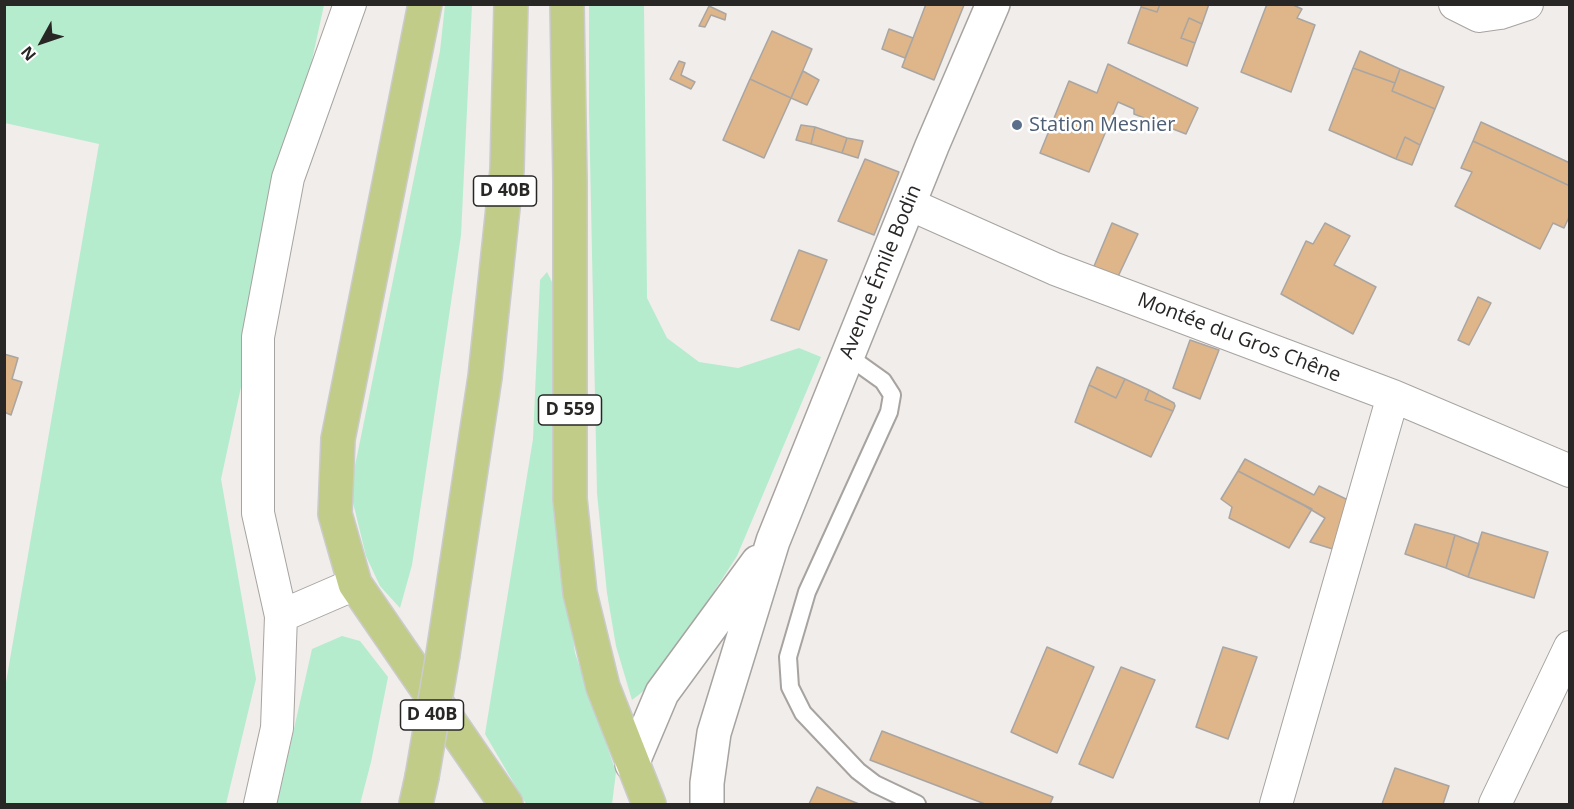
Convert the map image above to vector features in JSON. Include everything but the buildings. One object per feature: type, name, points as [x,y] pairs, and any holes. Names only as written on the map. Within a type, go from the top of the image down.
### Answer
[{"type":"main road","points":[[425,4],[338,439],[335,514],[355,584],[506,804]]},
{"type":"main road","name":"D 40B","points":[[419,790],[485,377],[507,170],[511,4]]},
{"type":"main road","name":"D 559","points":[[567,4],[570,181],[570,500],[583,604],[603,687],[649,804]]},
{"type":"main road","name":"D 559","points":[[628,804],[632,764]]},
{"type":"street","points":[[260,804],[277,729],[281,616],[258,513],[258,337],[288,178],[350,4]]},
{"type":"street","name":"Avenue Émile Bodin","points":[[707,804],[707,783],[714,733],[773,541],[909,204],[993,4]]},
{"type":"street","points":[[1455,4],[1479,16],[1500,13],[1527,4]]},
{"type":"street","name":"Montée du Gros Chêne","points":[[909,204],[1055,269],[1393,396],[1569,471]]},
{"type":"street","points":[[1276,804],[1393,396]]},
{"type":"street","name":"Avenue Émile Bodin","points":[[632,764],[662,693],[773,541]]},
{"type":"street","points":[[281,616],[355,584]]},
{"type":"street","points":[[1495,804],[1569,647]]},
{"type":"lane","points":[[848,356],[883,381],[892,395],[889,412],[807,592],[788,657],[790,687],[803,713],[858,771],[875,784],[917,804]]},
{"type":"green space","points":[[5,5],[324,5],[221,479],[256,679],[226,804],[4,804],[5,688],[99,144],[5,123]]},
{"type":"green space","points":[[445,5],[472,5],[461,235],[412,565],[400,608],[380,586],[366,556],[350,490],[440,51]]},
{"type":"green space","points":[[589,5],[644,5],[647,298],[667,338],[699,362],[738,368],[799,348],[821,357],[737,556],[655,682],[632,700],[616,646],[607,593],[597,493]]},
{"type":"green space","points":[[547,272],[556,290],[567,591],[575,653],[616,772],[612,804],[526,804],[485,734],[533,439],[540,280]]},
{"type":"green space","points":[[342,636],[360,641],[388,677],[360,804],[277,804],[312,649]]},
{"type":"place","name":"Station Mesnier","points":[[1017,125]]}]
